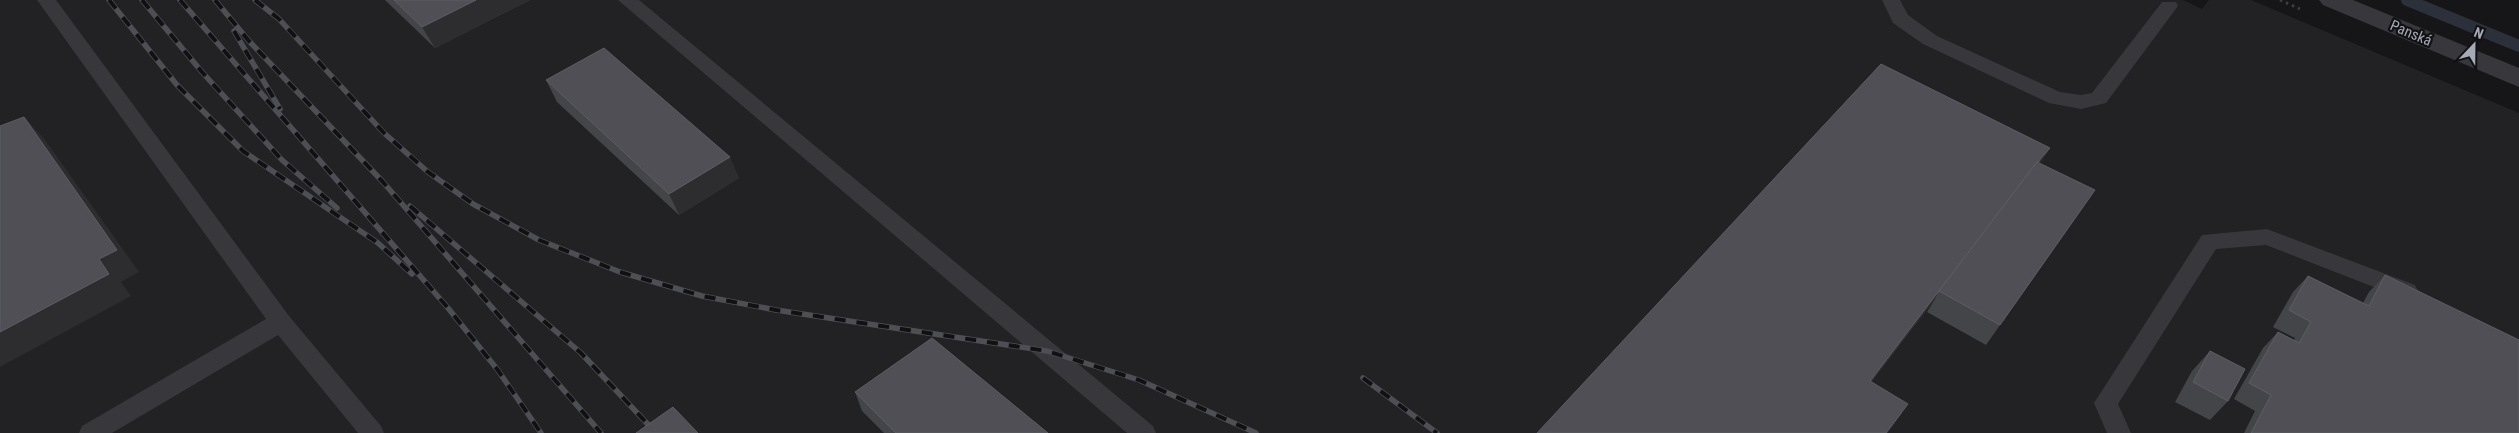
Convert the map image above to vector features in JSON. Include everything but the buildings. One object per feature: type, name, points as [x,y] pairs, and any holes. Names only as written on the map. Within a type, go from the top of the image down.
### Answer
[{"type":"street","name":"Panská","points":[[2331,0],[2519,78]]},
{"type":"lane","points":[[46,0],[281,322],[372,433]]},
{"type":"lane","points":[[627,0],[1144,433]]},
{"type":"lane","points":[[1891,0],[1900,18],[1930,40],[2056,98],[2081,102],[2099,98],[2167,2]]},
{"type":"lane","points":[[2119,433],[2106,403],[2210,241],[2267,237],[2381,279],[2424,299]]},
{"type":"lane","points":[[91,433],[281,322]]},
{"type":"shaded area","points":[[0,0],[2183,0],[2202,9],[2209,0],[2251,0],[2519,113],[2519,433],[0,433]]},
{"type":"waterway","points":[[2407,0],[2519,46]]},
{"type":"railway","points":[[109,0],[177,85],[243,151],[378,243],[412,274]]},
{"type":"railway","points":[[142,0],[202,72],[282,160],[337,208]]},
{"type":"railway","points":[[180,0],[448,308],[497,369],[541,433]]},
{"type":"railway","points":[[215,0],[249,41],[383,182],[601,433]]},
{"type":"railway","points":[[255,0],[279,19],[384,133],[428,172],[473,204],[539,240],[620,272],[702,296],[776,310],[1047,351],[1139,380],[1256,433]]},
{"type":"railway","points":[[234,31],[280,109]]},
{"type":"railway","points":[[410,206],[581,353],[656,433]]},
{"type":"railway","points":[[1363,378],[1437,433]]}]
